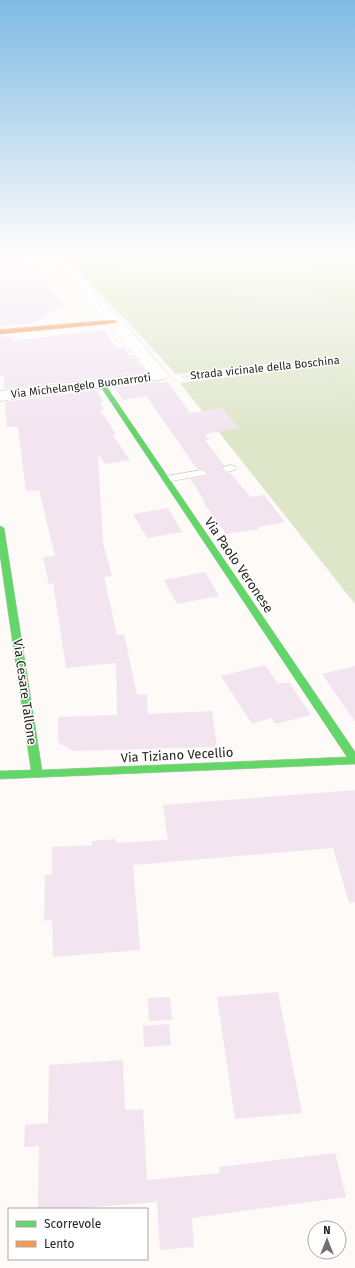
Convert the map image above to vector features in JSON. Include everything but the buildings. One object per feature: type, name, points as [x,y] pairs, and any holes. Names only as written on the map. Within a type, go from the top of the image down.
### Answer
[{"type":"street","points":[[104,311],[114,322]]},
{"type":"street","points":[[0,332],[114,322]]},
{"type":"street","name":"Via Michelangelo Buonarroti","points":[[0,396],[161,376],[135,344],[114,322]]},
{"type":"street","name":"Via Paolo Veronese","points":[[102,384],[355,760]]},
{"type":"street","name":"Via Cesare Tallone","points":[[0,528],[6,610],[37,774]]},
{"type":"street","name":"Via Tiziano Vecellio","points":[[0,775],[355,760]]},
{"type":"lane","points":[[166,479],[202,473]]},
{"type":"path","points":[[294,311],[286,315],[285,321],[355,407]]},
{"type":"path","points":[[316,311],[327,315],[355,345]]},
{"type":"path","name":"Strada vicinale della Boschina","points":[[182,377],[355,358]]},
{"type":"green space","points":[[117,311],[200,311],[124,318]]},
{"type":"green space","points":[[118,311],[355,311],[355,604],[180,383],[297,369],[291,361],[176,374]]},
{"type":"traffic: fast","points":[[102,384],[355,760]]},
{"type":"traffic: fast","points":[[0,528],[37,774]]},
{"type":"traffic: fast","points":[[0,775],[355,760]]},
{"type":"traffic: slow","points":[[0,332],[114,322]]}]
